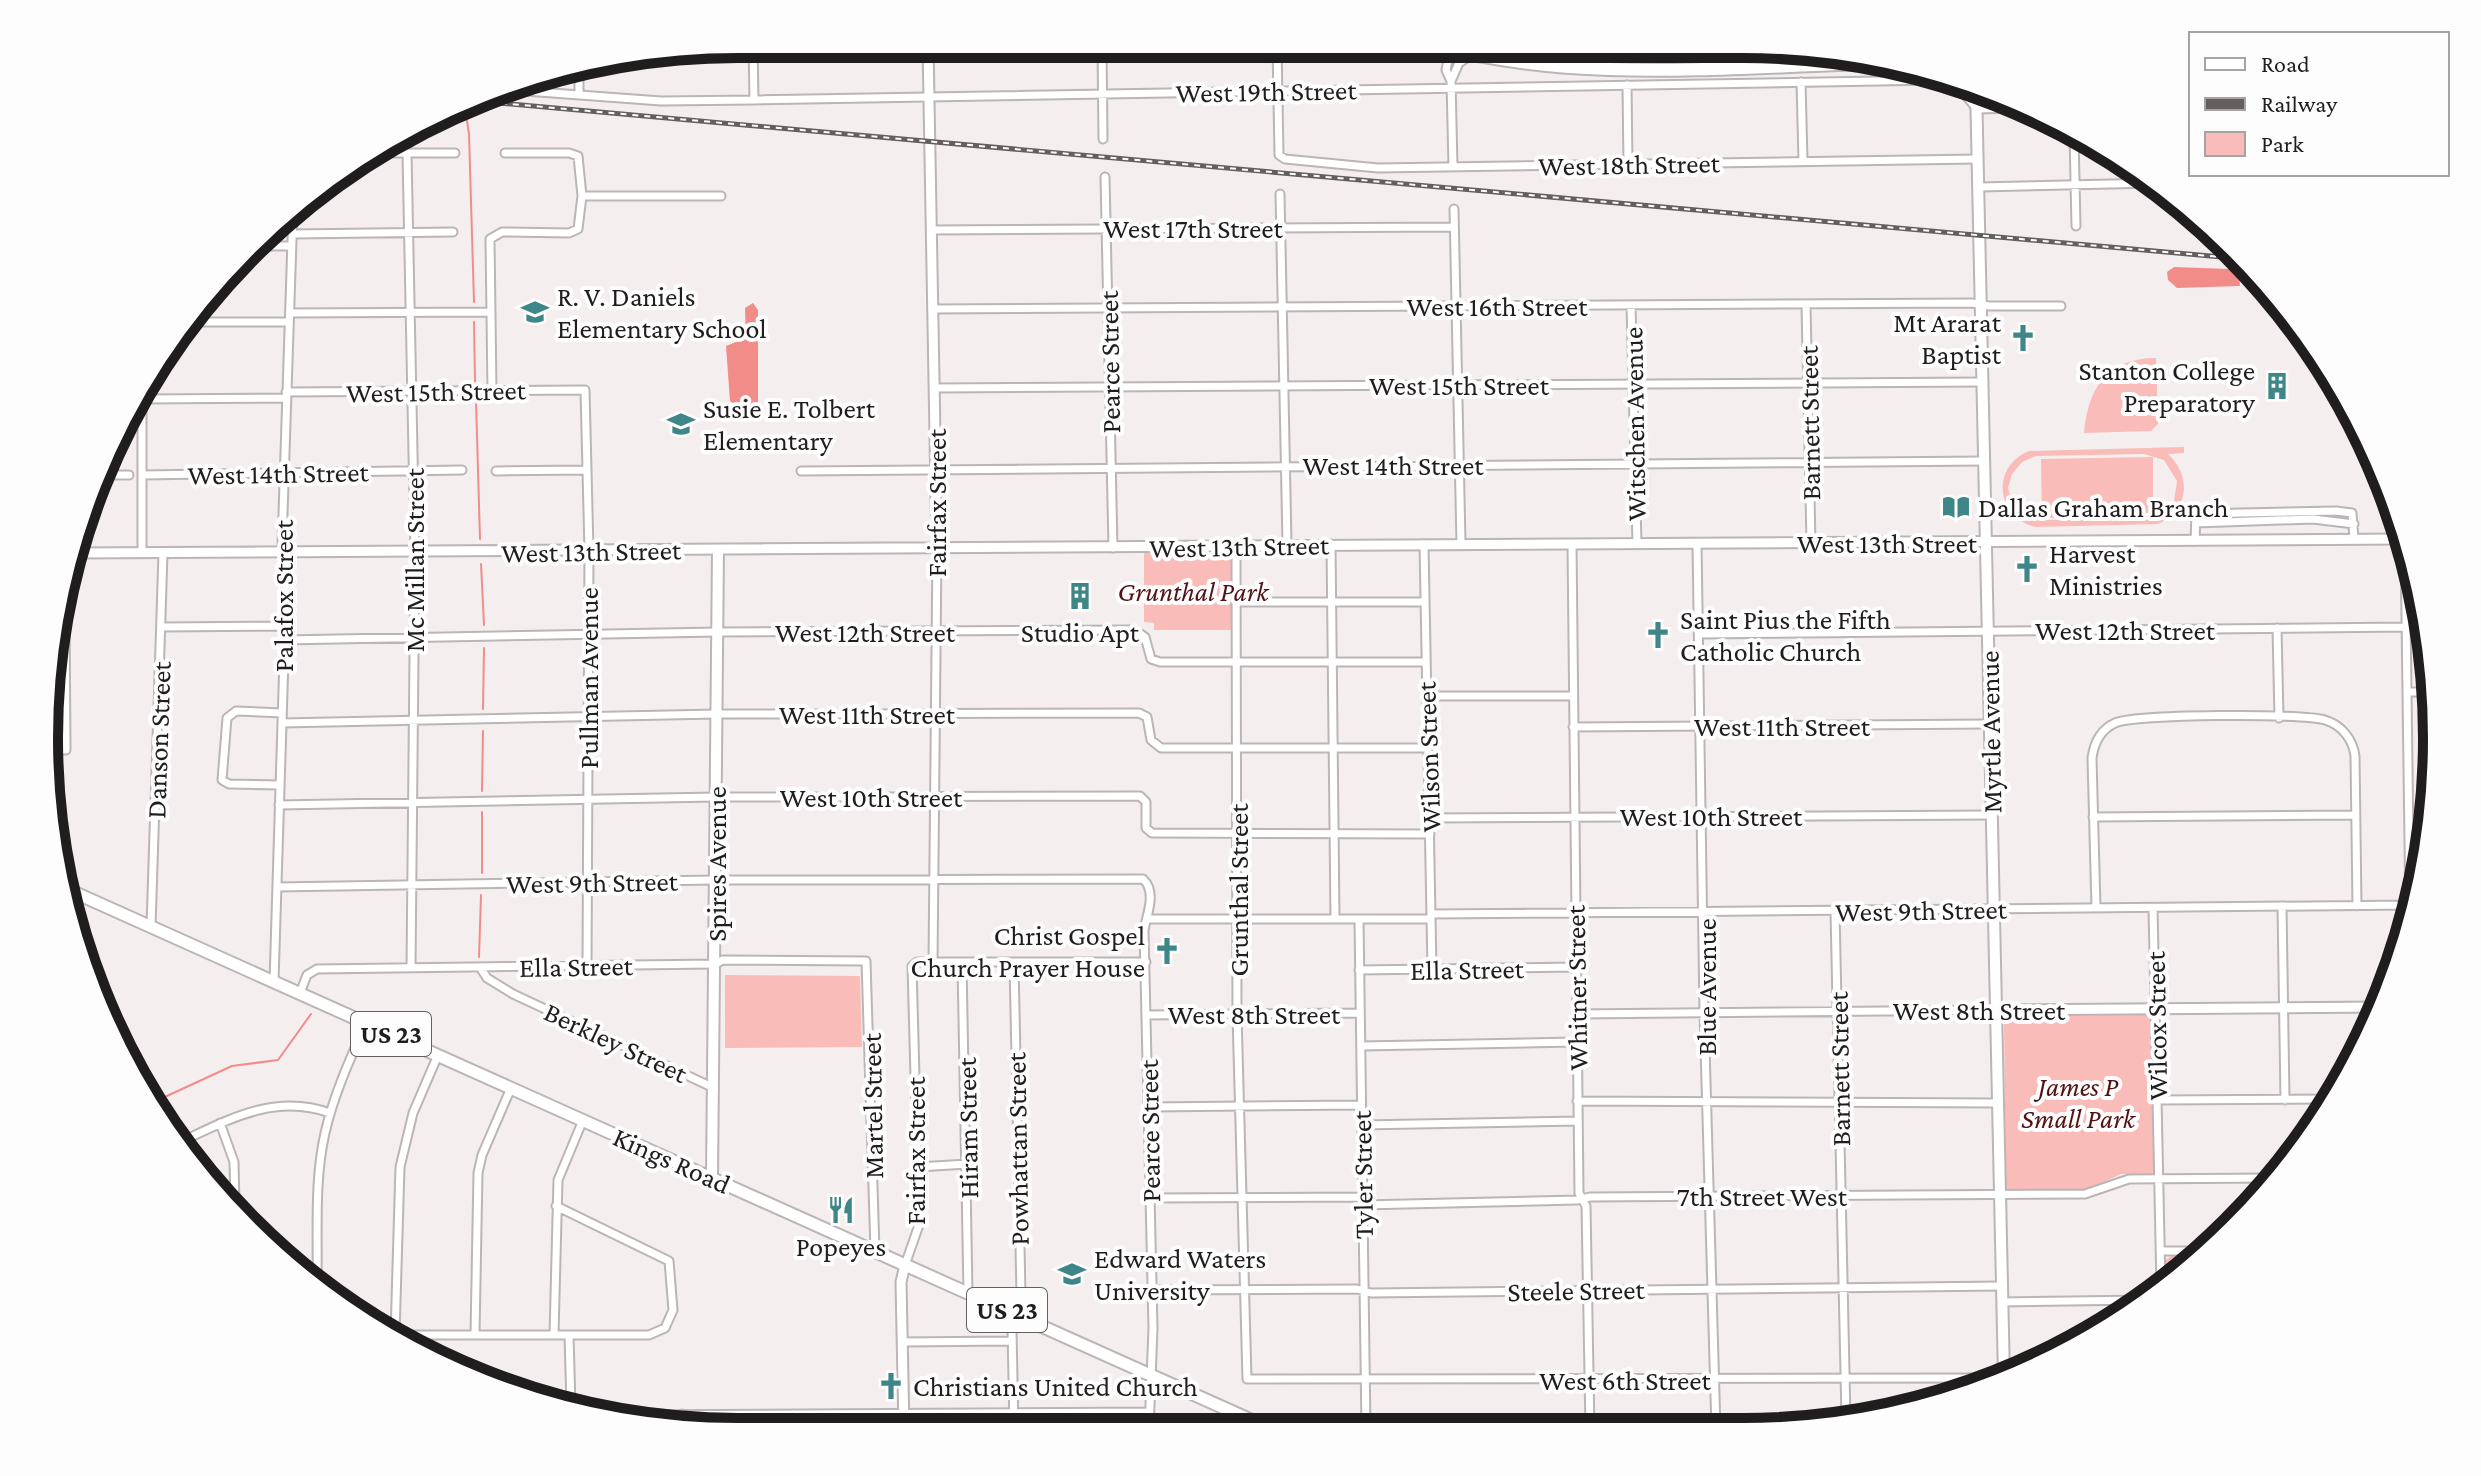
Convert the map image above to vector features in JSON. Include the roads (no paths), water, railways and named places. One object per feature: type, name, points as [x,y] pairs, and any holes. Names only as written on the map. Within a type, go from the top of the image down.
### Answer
[{"type":"highway","points":[[1510,58],[1541,65],[1593,68],[1830,64]]},
{"type":"main road","name":"Myrtle Avenue","points":[[1977,100],[2004,1366]]},
{"type":"main road","name":"Spires Avenue","points":[[712,1178],[718,550]]},
{"type":"main road","name":"Kings Road","points":[[76,893],[1244,1418]]},
{"type":"street","points":[[753,58],[754,100]]},
{"type":"street","name":"Fairfax Street","points":[[904,1418],[901,1282],[919,1225],[912,966],[933,963],[937,468],[928,58]]},
{"type":"street","points":[[1102,58],[1103,139]]},
{"type":"street","points":[[1277,58],[1278,91]]},
{"type":"street","points":[[1450,58],[1446,70],[1451,84],[1453,167]]},
{"type":"street","points":[[1451,84],[1459,63],[1465,58]]},
{"type":"street","points":[[579,77],[579,95]]},
{"type":"street","name":"West 19th Street","points":[[528,91],[661,101],[1278,91],[1451,84],[1627,85],[1916,80]]},
{"type":"street","points":[[1801,82],[1803,161]]},
{"type":"street","points":[[1627,85],[1628,164]]},
{"type":"street","name":"West 18th Street","points":[[1278,91],[1281,158],[1378,168],[1978,159]]},
{"type":"street","name":"West 19th Street","points":[[1965,95],[1977,109]]},
{"type":"street","points":[[1977,109],[1999,108]]},
{"type":"street","points":[[2074,144],[2076,226]]},
{"type":"street","points":[[392,153],[455,153]]},
{"type":"street","name":"Mc Millan Street","points":[[407,153],[415,553],[411,968]]},
{"type":"street","points":[[492,391],[488,244],[492,236],[502,232],[569,233],[578,229],[582,196],[578,156],[569,153],[505,153]]},
{"type":"street","name":"Pearce Street","points":[[1105,177],[1113,548]]},
{"type":"street","points":[[1979,187],[2136,184]]},
{"type":"street","points":[[1280,194],[1287,544]]},
{"type":"street","points":[[582,196],[721,196]]},
{"type":"street","points":[[1454,209],[1461,544]]},
{"type":"street","name":"Palafox Street","points":[[274,982],[287,561],[284,552],[283,473],[292,225]]},
{"type":"street","name":"West 17th Street","points":[[932,230],[1454,227]]},
{"type":"street","points":[[292,234],[453,232]]},
{"type":"street","points":[[269,246],[291,246]]},
{"type":"street","name":"West 16th Street","points":[[933,309],[1806,304],[2061,306]]},
{"type":"street","name":"Barnett Street","points":[[1806,304],[1811,543]]},
{"type":"street","name":"Witschen Avenue","points":[[1631,305],[1637,544]]},
{"type":"street","points":[[290,313],[490,312]]},
{"type":"street","points":[[201,322],[288,322]]},
{"type":"street","name":"West 15th Street","points":[[935,388],[1983,382]]},
{"type":"street","name":"West 15th Street","points":[[148,400],[585,390]]},
{"type":"street","name":"Pullman Avenue","points":[[585,390],[589,551],[587,966]]},
{"type":"street","points":[[142,411],[142,553]]},
{"type":"street","name":"West 14th Street","points":[[801,471],[1985,461]]},
{"type":"street","name":"West 14th Street","points":[[142,475],[462,470]]},
{"type":"street","points":[[496,471],[587,470]]},
{"type":"street","points":[[111,475],[129,475]]},
{"type":"street","points":[[2195,541],[2196,514],[2336,511],[2352,513],[2354,539]]},
{"type":"street","name":"West 13th Street","points":[[84,553],[2393,540]]},
{"type":"street","name":"Blue Avenue","points":[[1697,543],[1705,912],[1704,1012],[1716,1418]]},
{"type":"street","points":[[1331,544],[1335,919]]},
{"type":"street","name":"Wilson Street","points":[[1424,544],[1432,970]]},
{"type":"street","name":"Whitner Street","points":[[1572,544],[1572,818],[1577,1101],[1579,1193],[1583,1199],[1588,1289],[1590,1418]]},
{"type":"street","name":"Grunthal Street","points":[[1236,545],[1237,1014],[1247,1379]]},
{"type":"street","name":"Danson Street","points":[[151,927],[163,553]]},
{"type":"street","points":[[2407,592],[2410,872]]},
{"type":"street","points":[[1237,602],[1425,602]]},
{"type":"street","points":[[162,627],[285,626]]},
{"type":"street","name":"West 12th Street","points":[[1699,634],[2407,627]]},
{"type":"street","points":[[2277,628],[2279,718]]},
{"type":"street","name":"West 12th Street","points":[[284,640],[718,632],[1135,630],[1145,637],[1148,654],[1155,661],[1425,662]]},
{"type":"street","points":[[58,750],[66,750],[65,641]]},
{"type":"street","points":[[2409,692],[2422,692]]},
{"type":"street","points":[[1426,696],[1573,696]]},
{"type":"street","points":[[280,785],[229,784],[222,780],[227,718],[236,711],[282,713]]},
{"type":"street","name":"West 11th Street","points":[[282,723],[717,714],[1139,713],[1147,717],[1151,740],[1157,746],[1428,748]]},
{"type":"street","points":[[2096,908],[2092,758],[2101,735],[2115,723],[2133,719],[2316,718],[2339,727],[2354,750],[2357,906]]},
{"type":"street","name":"West 11th Street","points":[[1573,727],[1990,724]]},
{"type":"street","name":"West 10th Street","points":[[279,805],[716,797],[1140,796],[1146,802],[1146,828],[1150,833],[1430,834]]},
{"type":"street","name":"West 10th Street","points":[[1430,818],[1992,815]]},
{"type":"street","points":[[2093,817],[2355,815]]},
{"type":"street","name":"West 9th Street","points":[[277,887],[715,880],[1139,878],[1147,882]]},
{"type":"street","name":"Pearce Street","points":[[1147,882],[1149,919],[1144,930],[1150,1107],[1149,1418]]},
{"type":"street","name":"West 9th Street","points":[[1149,919],[2402,905]]},
{"type":"street","points":[[2282,906],[2285,1100]]},
{"type":"street","name":"Wilcox Street","points":[[2153,908],[2161,1274]]},
{"type":"street","name":"Barnett Street","points":[[1835,911],[1846,1410]]},
{"type":"street","name":"Tyler Street","points":[[1359,919],[1366,1418]]},
{"type":"street","name":"Ella Street","points":[[300,993],[307,975],[317,969],[715,964],[723,960],[866,961]]},
{"type":"street","name":"Martel Street","points":[[866,961],[875,1251]]},
{"type":"street","points":[[933,963],[1146,962]]},
{"type":"street","name":"Hiram Street","points":[[962,963],[968,1293]]},
{"type":"street","name":"Powhattan Street","points":[[1013,1418],[1011,1341],[1017,1315],[1020,1274],[1014,963]]},
{"type":"street","name":"Berkley Street","points":[[480,967],[487,978],[513,994],[714,1088]]},
{"type":"street","name":"Ella Street","points":[[1359,970],[1575,967]]},
{"type":"street","name":"West 8th Street","points":[[1576,1014],[2367,1007]]},
{"type":"street","name":"West 8th Street","points":[[1147,1015],[1360,1013]]},
{"type":"street","points":[[317,1271],[319,1167],[330,1113],[366,1023]]},
{"type":"street","name":"West 8th Street","points":[[1361,1046],[1576,1042]]},
{"type":"street","points":[[394,1325],[401,1157],[413,1113],[438,1055]]},
{"type":"street","points":[[475,1335],[478,1173],[482,1155],[511,1088]]},
{"type":"street","points":[[2158,1100],[2319,1099]]},
{"type":"street","points":[[1577,1101],[1998,1103]]},
{"type":"street","points":[[189,1138],[264,1106],[301,1105],[330,1113]]},
{"type":"street","points":[[1150,1107],[1361,1105]]},
{"type":"street","points":[[554,1335],[559,1173],[583,1120]]},
{"type":"street","points":[[1361,1125],[1578,1121]]},
{"type":"street","points":[[220,1123],[234,1162],[235,1195]]},
{"type":"street","points":[[918,1167],[967,1164]]},
{"type":"street","name":"7th Street West","points":[[1150,1198],[1362,1201],[2085,1194],[2122,1180],[2261,1178]]},
{"type":"street","points":[[413,1335],[649,1335],[665,1328],[673,1310],[669,1261],[659,1253],[556,1206]]},
{"type":"street","points":[[2160,1251],[2189,1251]]},
{"type":"street","name":"Steele Street","points":[[1151,1290],[2002,1286]]},
{"type":"street","points":[[2002,1302],[2125,1300]]},
{"type":"street","points":[[569,1335],[571,1397]]},
{"type":"street","points":[[902,1342],[1011,1341]]},
{"type":"street","name":"West 6th Street","points":[[1247,1379],[1972,1378]]},
{"type":"street","points":[[669,1414],[1149,1412]]},
{"type":"waterway","points":[[466,115],[474,302]]},
{"type":"waterway","points":[[474,322],[475,382]]},
{"type":"waterway","points":[[476,401],[480,539]]},
{"type":"waterway","points":[[481,564],[484,625]]},
{"type":"waterway","points":[[483,709],[484,648]]},
{"type":"waterway","points":[[482,791],[483,731]]},
{"type":"waterway","points":[[482,812],[482,873]]},
{"type":"waterway","points":[[479,957],[481,895]]},
{"type":"waterway","points":[[162,1098],[232,1066],[278,1060],[311,1014]]},
{"type":"railway","points":[[497,103],[2224,257]]},
{"type":"place","name":"R. V. Daniels Elementary School","points":[[535,312]]},
{"type":"place","name":"Mt Ararat Baptist","points":[[2023,338]]},
{"type":"place","name":"Stanton College Preparatory","points":[[2277,386]]},
{"type":"place","name":"Susie E. Tolbert Elementary","points":[[681,424]]},
{"type":"place","name":"Dallas Graham Branch","points":[[1956,507]]},
{"type":"place","name":"Harvest Ministries","points":[[2027,569]]},
{"type":"place","name":"Studio Apt","points":[[1080,596]]},
{"type":"place","name":"Saint Pius the Fifth Catholic Church","points":[[1658,635]]},
{"type":"place","name":"Christ Gospel Church Prayer House","points":[[1167,951]]},
{"type":"place","name":"Popeyes","points":[[841,1210]]},
{"type":"place","name":"Edward Waters University","points":[[1072,1274]]},
{"type":"place","name":"Christians United Church","points":[[891,1386]]},
{"type":"park label","name":"Grunthal Park","points":[[1193,591]]},
{"type":"park label","name":"James P Small Park","points":[[2078,1102]]}]
